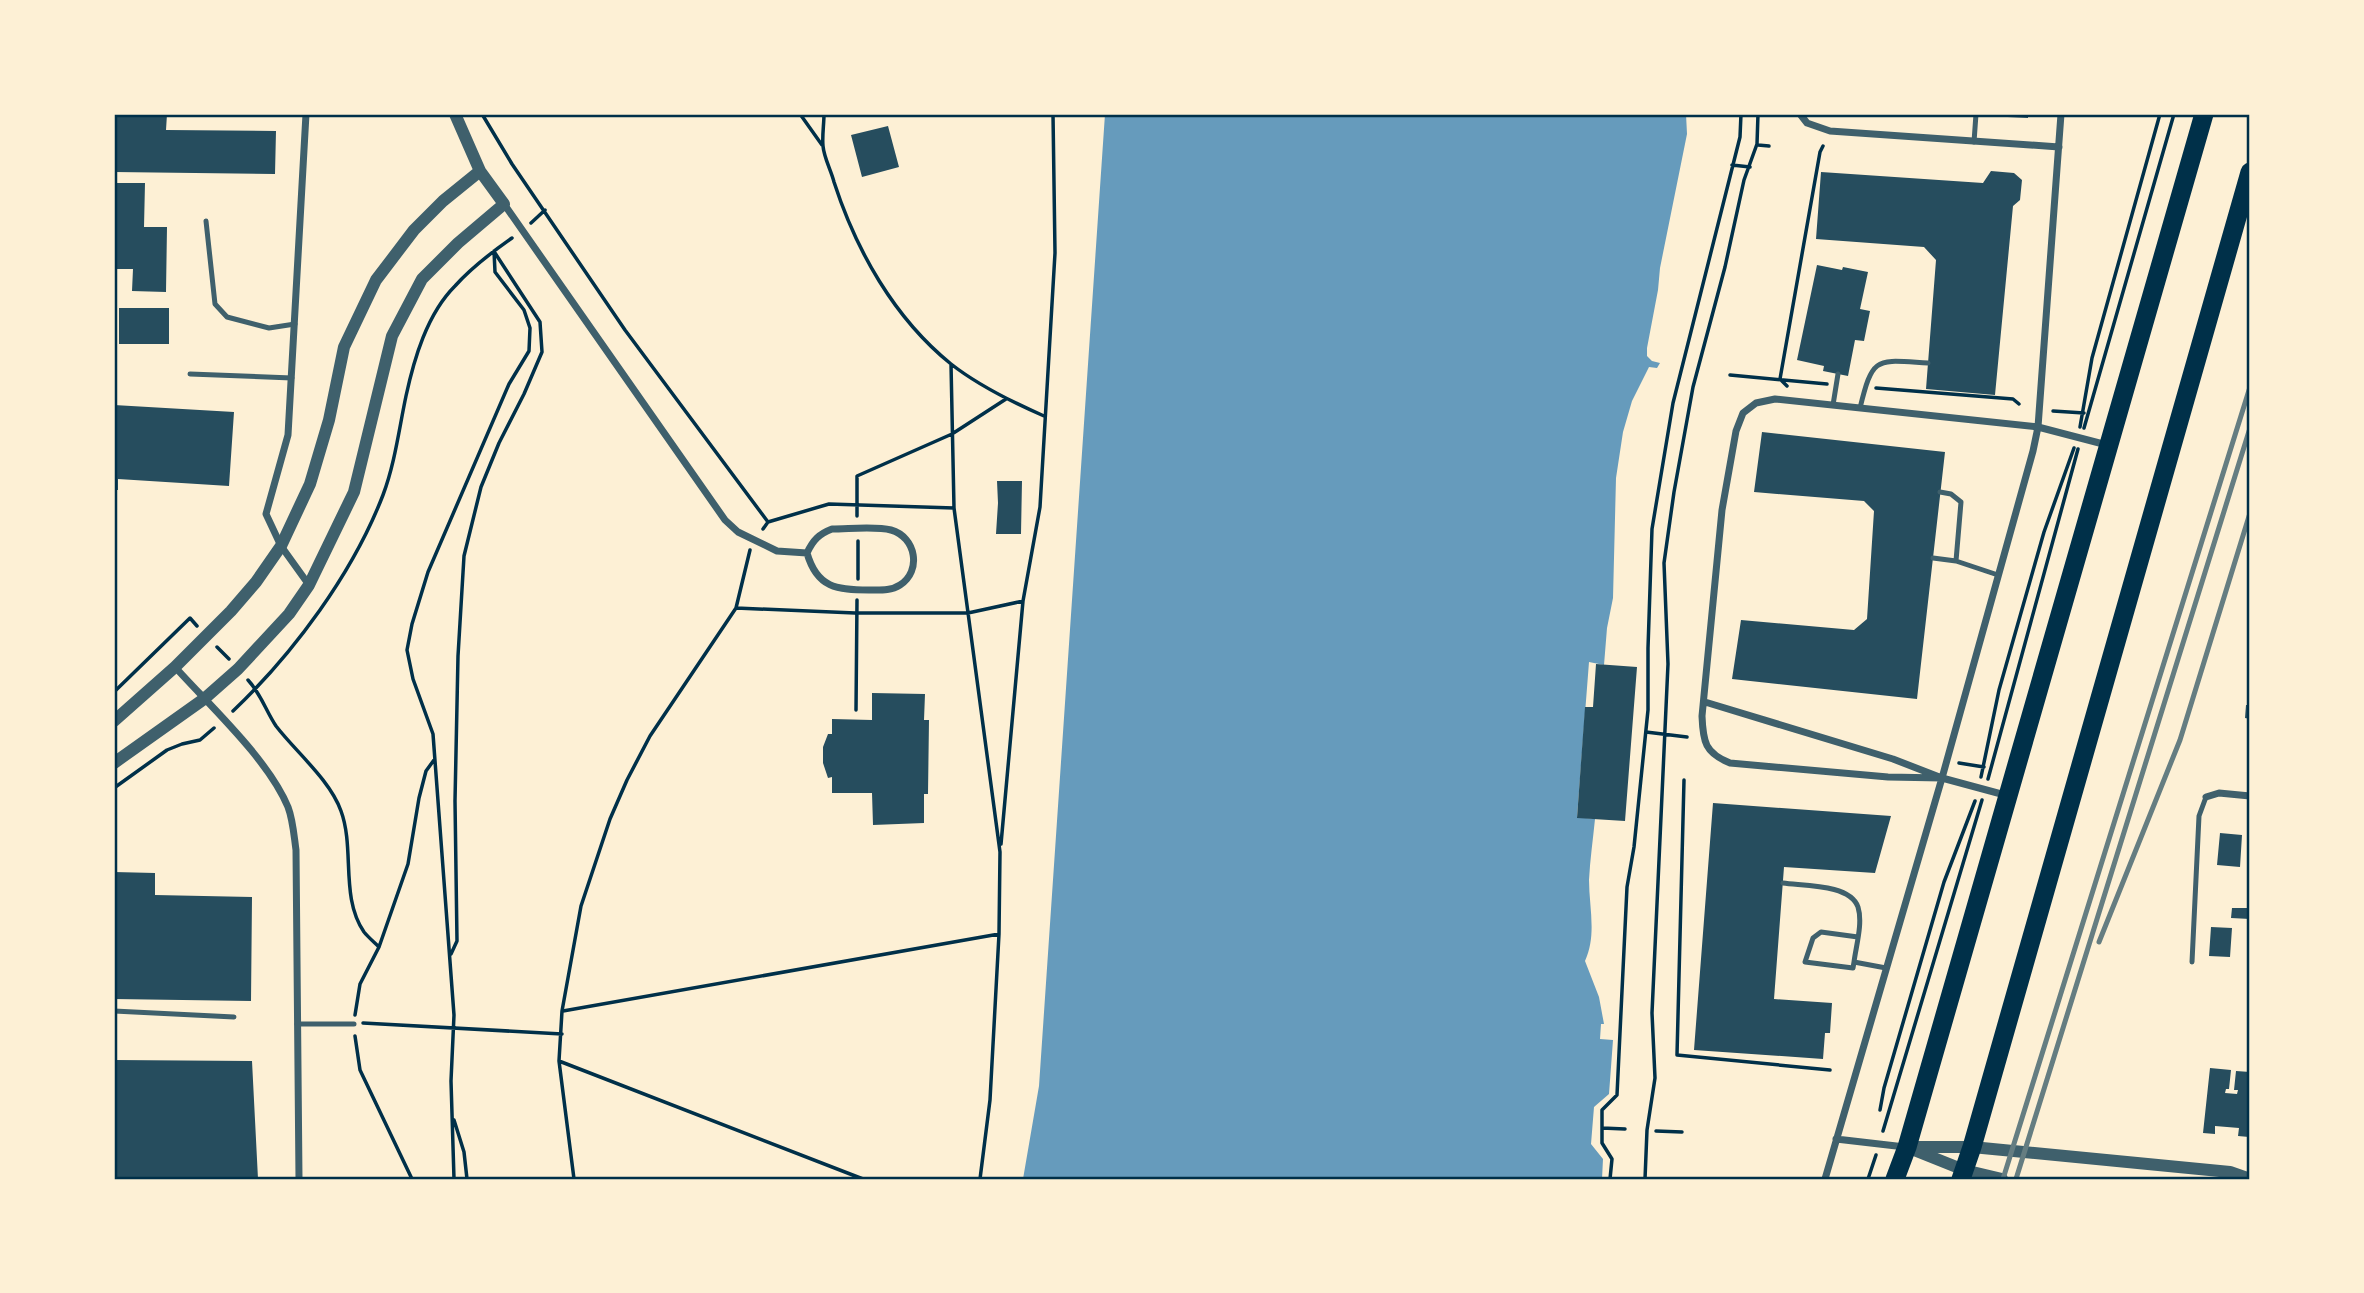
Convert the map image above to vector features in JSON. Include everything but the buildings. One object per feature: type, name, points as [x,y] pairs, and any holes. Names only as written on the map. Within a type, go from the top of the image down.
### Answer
[{"type":"highway","points":[[1895,1179],[1907,1147],[2009,796],[2204,114]]},
{"type":"highway","points":[[1963,1175],[2250,172]]},
{"type":"street","points":[[306,114],[288,435],[266,514],[281,546],[309,585]]},
{"type":"street","points":[[455,114],[480,171],[725,520],[738,532],[777,551],[807,553]]},
{"type":"street","points":[[1800,114],[1807,123],[1830,131],[2059,147]]},
{"type":"street","points":[[1825,1179],[1942,779],[2033,452],[2038,427],[2061,114]]},
{"type":"street","points":[[115,718],[175,667],[206,635],[256,582],[281,546],[310,484],[330,420],[344,347],[376,279],[414,230],[443,201],[480,171]]},
{"type":"street","points":[[114,763],[204,699],[238,669],[289,614],[309,585],[354,492],[392,336],[398,324],[422,279],[503,204]]},
{"type":"street","points":[[1942,779],[1730,763],[1707,748],[1702,716],[1722,510],[1736,431],[1742,413],[1756,402],[1775,399],[2038,427],[2109,445]]},
{"type":"street","points":[[832,529],[891,530],[902,536],[911,547],[915,561],[912,573],[902,584],[887,590],[841,590],[817,575],[810,565],[807,553],[821,533],[832,529]]},
{"type":"street","points":[[175,667],[267,771],[289,809],[296,850],[299,1179]]},
{"type":"street","points":[[1705,702],[1893,759],[1942,779],[2009,796]]},
{"type":"street","points":[[2206,797],[2218,793],[2250,796]]},
{"type":"street","points":[[1836,1139],[1907,1147],[1972,1147],[2230,1172],[2250,1179]]},
{"type":"street","points":[[1907,1147],[1963,1175],[2002,1179]]},
{"type":"lane","points":[[1974,142],[1976,114]]},
{"type":"lane","points":[[206,220],[215,304],[227,317],[269,328],[295,324]]},
{"type":"lane","points":[[1860,408],[1868,377],[1873,369],[1882,363],[1928,363]]},
{"type":"lane","points":[[190,374],[292,378]]},
{"type":"lane","points":[[1833,405],[1838,374]]},
{"type":"lane","points":[[1940,492],[1951,494],[1961,502],[1956,561]]},
{"type":"lane","points":[[1933,558],[1956,561],[1998,575]]},
{"type":"lane","points":[[2192,962],[2199,816],[2206,797]]},
{"type":"lane","points":[[1783,883],[1847,893],[1858,908],[1857,937],[1853,968],[1805,962],[1813,938],[1821,932],[1857,937]]},
{"type":"lane","points":[[1854,962],[1886,968]]},
{"type":"lane","points":[[114,1012],[234,1017]]},
{"type":"lane","points":[[297,1024],[354,1024]]},
{"type":"path","points":[[800,114],[823,147],[842,206],[867,258],[891,298],[914,328],[951,364],[1006,399],[1044,416]]},
{"type":"path","points":[[823,147],[824,114]]},
{"type":"path","points":[[980,1179],[990,1100],[999,934],[1000,852],[1023,601],[1040,508],[1055,253],[1053,114]]},
{"type":"path","points":[[1610,1179],[1612,1159],[1602,1143],[1602,1110],[1617,1095],[1627,887],[1634,847],[1648,709],[1652,528],[1673,403],[1740,137],[1741,114]]},
{"type":"path","points":[[1645,1179],[1647,1130],[1655,1078],[1652,1013],[1668,664],[1664,563],[1693,387],[1725,267],[1744,180],[1756,144],[1758,114]]},
{"type":"path","points":[[1880,1110],[1944,882],[1982,789],[1999,690],[2043,532],[2080,436],[2092,358],[2160,114]]},
{"type":"path","points":[[1868,1179],[2175,114]]},
{"type":"path","points":[[485,115],[512,164],[625,330],[768,522]]},
{"type":"path","points":[[1756,144],[1769,146]]},
{"type":"path","points":[[1787,386],[1780,379],[1823,146]]},
{"type":"path","points":[[1732,165],[1750,167]]},
{"type":"path","points":[[256,689],[325,603],[369,530],[394,457],[408,386],[421,343],[453,287],[494,251]]},
{"type":"path","points":[[454,1179],[451,1081],[454,1014],[433,734],[413,679],[407,650],[428,572],[509,384],[529,351],[530,328],[524,310],[495,272],[494,251]]},
{"type":"path","points":[[451,955],[457,941],[455,802],[464,556],[481,487],[542,352],[540,322],[494,251]]},
{"type":"path","points":[[951,364],[954,508],[1000,852]]},
{"type":"path","points":[[2053,411],[2084,413]]},
{"type":"path","points":[[575,1179],[559,1061],[562,1011],[581,906],[610,819],[650,736],[736,608],[754,540],[768,522],[829,504],[954,508]]},
{"type":"path","points":[[736,608],[968,613],[1023,601]]},
{"type":"path","points":[[114,692],[190,618],[256,689],[275,724],[323,781],[341,809],[348,839],[353,905],[364,932],[379,947]]},
{"type":"path","points":[[1646,732],[1687,737]]},
{"type":"path","points":[[114,788],[167,750],[192,741]]},
{"type":"path","points":[[412,1179],[360,1070],[354,1024],[360,984],[379,947],[408,864],[426,771],[434,760]]},
{"type":"path","points":[[1959,764],[1984,767]]},
{"type":"path","points":[[1684,780],[1677,1055],[1829,1070]]},
{"type":"path","points":[[562,1011],[999,934]]},
{"type":"path","points":[[369,1024],[562,1034]]},
{"type":"path","points":[[559,1061],[863,1179]]},
{"type":"path","points":[[453,1116],[464,1152],[467,1179]]},
{"type":"path","points":[[1602,1128],[1625,1129]]},
{"type":"path","points":[[1656,1131],[1682,1132]]},
{"type":"water","points":[[1105,114],[1686,114],[1687,134],[1647,348],[1647,356],[1660,363],[1657,368],[1649,367],[1632,401],[1623,432],[1616,478],[1613,598],[1604,665],[1589,662],[1577,817],[1595,819],[1589,880],[1592,931],[1585,961],[1599,997],[1604,1024],[1601,1024],[1600,1039],[1613,1040],[1609,1094],[1594,1107],[1591,1144],[1603,1159],[1602,1179],[1023,1179],[1039,1086]]},
{"type":"railway","points":[[2003,1179],[2250,387]]},
{"type":"railway","points":[[2016,1179],[2250,428]]},
{"type":"railway","points":[[2099,942],[2180,740],[2250,513]]}]
